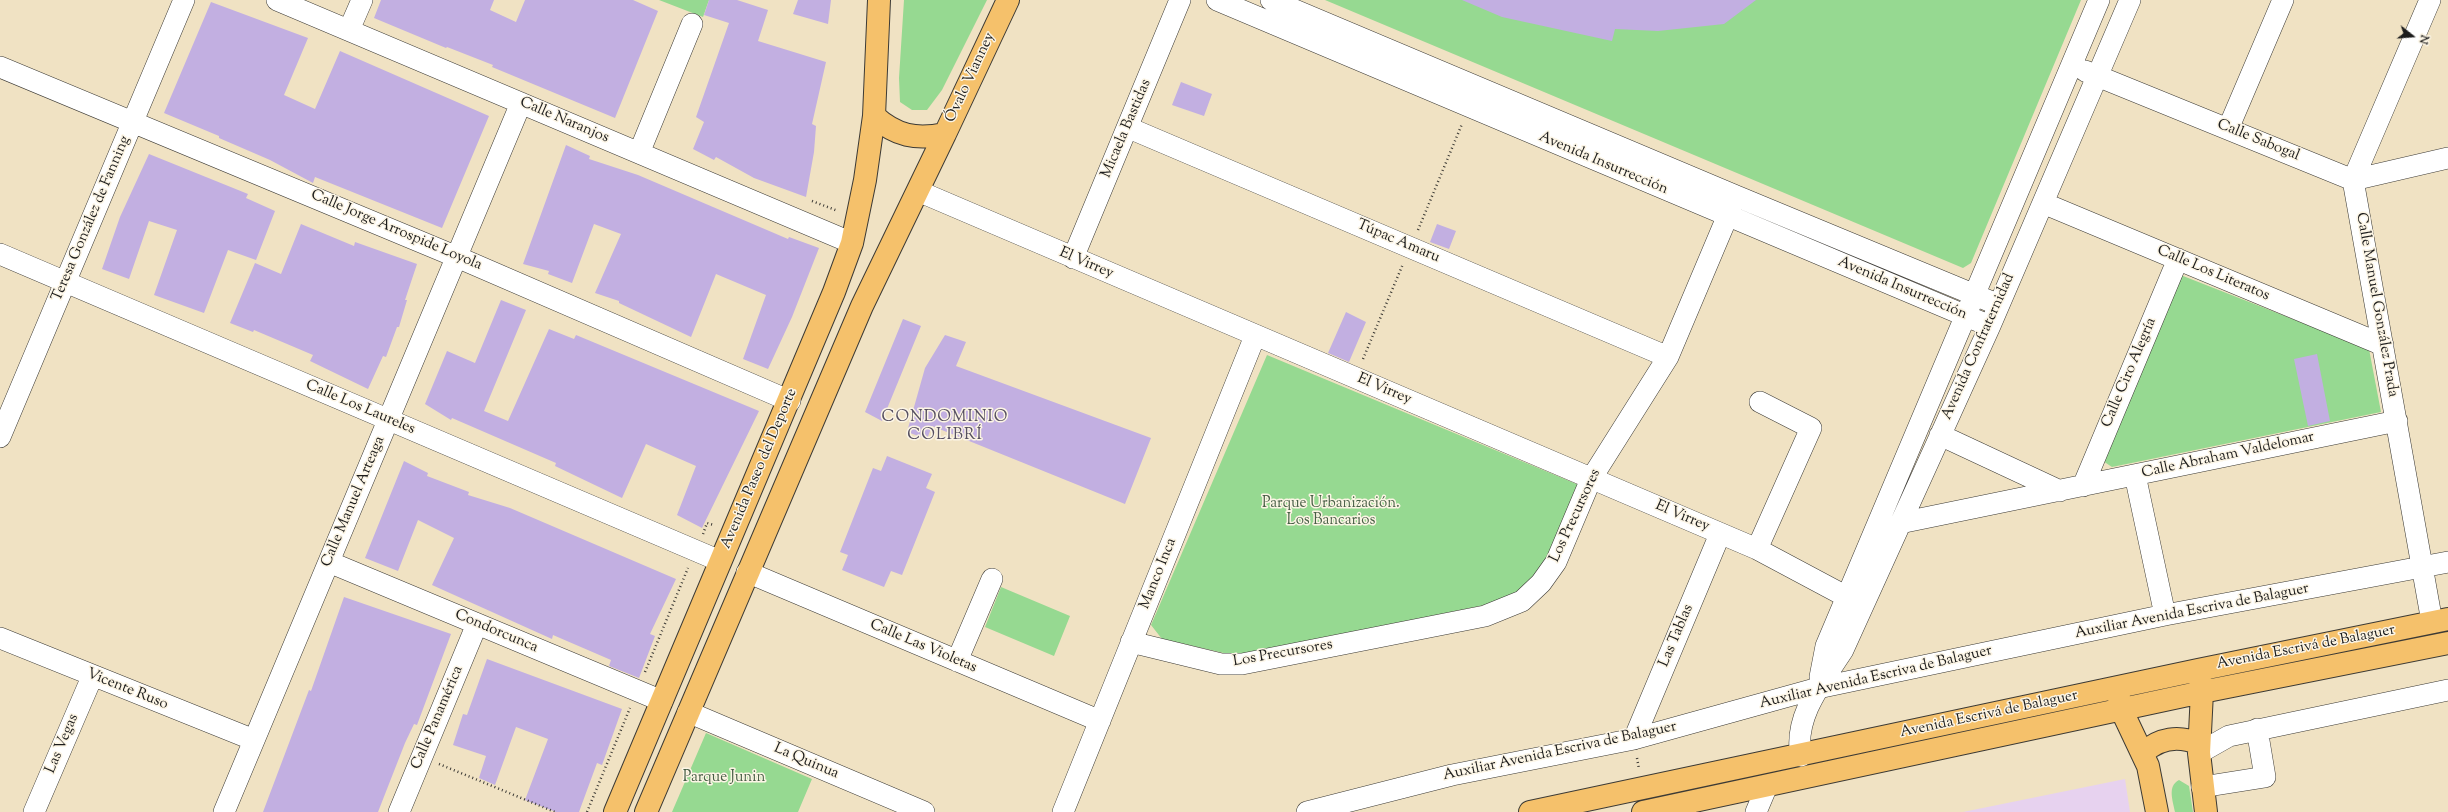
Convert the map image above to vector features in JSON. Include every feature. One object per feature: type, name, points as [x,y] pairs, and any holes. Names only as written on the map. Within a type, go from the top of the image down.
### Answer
[{"type":"main road","points":[[874,116],[879,0]]},
{"type":"main road","name":"Óvalo Vianney","points":[[874,116],[899,134],[914,137],[945,134],[1008,0]]},
{"type":"main road","name":"Avenida Paseo del Deporte","points":[[615,812],[720,561],[790,401],[834,292],[852,243],[865,180],[874,116]]},
{"type":"main road","name":"Avenida Paseo del Deporte","points":[[646,812],[747,572],[862,306],[945,134]]},
{"type":"main road","name":"Avenida Escrivá de Balaguer","points":[[1530,812],[1801,756],[2116,687],[2440,620]]},
{"type":"main road","name":"Avenida Escrivá de Balaguer","points":[[1643,812],[1672,809],[1767,786],[2122,711],[2202,692],[2448,643]]},
{"type":"main road","points":[[2198,670],[2202,692],[2199,748],[2202,787],[2206,812]]},
{"type":"main road","points":[[2116,687],[2122,711],[2148,766],[2156,812]]},
{"type":"main road","points":[[2143,753],[2150,747],[2165,740],[2189,739],[2199,748]]},
{"type":"street","name":"Teresa González de Fanning","points":[[0,437],[184,0]]},
{"type":"street","name":"Calle Naranjos","points":[[277,0],[852,243]]},
{"type":"street","points":[[350,30],[362,0]]},
{"type":"street","name":"Micaela Bastidas","points":[[1073,258],[1129,128],[1180,0]]},
{"type":"street","name":"Avenida Insurrección","points":[[1216,0],[1729,218],[1990,326]]},
{"type":"street","name":"Avenida Insurrección","points":[[1271,0],[1736,196],[2000,304]]},
{"type":"street","name":"Avenida Confraternidad","points":[[1818,688],[1826,646],[2099,0]]},
{"type":"street","name":"Avenida Confraternidad","points":[[1801,756],[1798,742],[1800,727],[1818,688],[1843,650],[2000,304],[2130,0]]},
{"type":"street","points":[[2228,129],[2283,0]]},
{"type":"street","points":[[2353,180],[2430,0]]},
{"type":"street","points":[[639,153],[692,24]]},
{"type":"street","name":"Calle Sabogal","points":[[2072,66],[2353,180]]},
{"type":"street","name":"Calle Jorge Arrospide Loyola","points":[[0,67],[457,257],[790,401]]},
{"type":"street","name":"Calle Manuel Arteaga","points":[[224,812],[521,103]]},
{"type":"street","name":"Túpac Amaru","points":[[1129,128],[1668,357]]},
{"type":"street","points":[[2353,180],[2448,158]]},
{"type":"street","name":"Calle Manuel González Prada","points":[[2353,180],[2423,568],[2440,620]]},
{"type":"street","name":"El Virrey","points":[[918,191],[1757,549],[1847,597]]},
{"type":"street","name":"Los Precursores","points":[[1131,642],[1222,664],[1242,664],[1485,616],[1506,609],[1522,601],[1541,583],[1556,562],[1591,479],[1668,357],[1729,218],[1736,196]]},
{"type":"street","name":"Calle Los Literatos","points":[[2043,202],[2383,345]]},
{"type":"street","name":"Calle Los Laureles","points":[[0,254],[66,280],[388,420],[720,561]]},
{"type":"street","name":"Calle Ciro Alegría","points":[[2083,486],[2178,259]]},
{"type":"street","name":"Manco Inca","points":[[1063,812],[1255,336]]},
{"type":"street","points":[[1757,549],[1811,428],[1760,402]]},
{"type":"street","name":"Calle Abraham Valdelomar","points":[[1900,523],[2397,421]]},
{"type":"street","points":[[1940,435],[2060,491]]},
{"type":"street","points":[[2135,475],[2165,615]]},
{"type":"street","name":"Las Tablas","points":[[1634,739],[1720,534]]},
{"type":"street","name":"Condorcunca","points":[[329,562],[662,701]]},
{"type":"street","name":"Auxiliar Avenida Escriva de Balaguer","points":[[1307,812],[1452,775],[1634,739],[1818,688],[2165,615],[2423,568],[2448,562]]},
{"type":"street","name":"Calle Las Violetas","points":[[747,572],[1100,721]]},
{"type":"street","points":[[957,661],[992,579]]},
{"type":"street","name":"Calle Panamérica","points":[[399,812],[477,624]]},
{"type":"street","name":"Vicente Ruso","points":[[0,638],[92,677],[254,740]]},
{"type":"street","name":"Las Vegas","points":[[34,812],[92,677]]},
{"type":"street","points":[[2199,748],[2229,736],[2257,729],[2448,690]]},
{"type":"street","name":"La Quinua","points":[[688,712],[924,812]]},
{"type":"street","points":[[2202,787],[2265,777],[2257,729]]},
{"type":"street","points":[[1756,812],[1767,786]]},
{"type":"path","points":[[587,812],[707,522],[734,531]]},
{"type":"path","points":[[1634,739],[1643,789]]},
{"type":"path","points":[[422,756],[555,812]]},
{"type":"shaded area","points":[[2125,779],[2130,812],[1963,812]]},
{"type":"green space","points":[[659,0],[709,0],[703,17]]},
{"type":"green space","points":[[904,0],[987,0],[942,90],[927,110],[912,110],[900,102],[899,78]]},
{"type":"green space","points":[[1325,0],[2081,0],[1971,263],[1963,268]]},
{"type":"green space","points":[[2178,274],[2369,349],[2381,412],[2112,467],[2103,461]]},
{"type":"green space","name":"Parque Urbanización. Los Bancarios","points":[[1267,355],[1579,485],[1554,549],[1541,572],[1533,582],[1519,592],[1490,604],[1237,656],[1162,639],[1151,625]]},
{"type":"green space","points":[[1001,587],[1070,616],[1054,656],[985,627]]},
{"type":"green space","name":"Parque Junin","points":[[706,733],[812,779],[798,812],[672,812]]},
{"type":"green space","points":[[2179,780],[2189,786],[2193,812],[2175,812],[2172,799],[2172,790],[2175,783]]},
{"type":"building","points":[[381,0],[494,0],[490,10],[516,22],[525,0],[633,0],[658,11],[615,118],[492,67],[493,65],[447,47],[446,48],[374,18]]},
{"type":"building","points":[[709,0],[737,0],[768,10],[758,41],[826,62],[812,124],[816,126],[814,152],[806,197],[754,178],[716,157],[714,160],[693,149],[704,122],[696,117],[729,23],[704,15]]},
{"type":"building","points":[[798,0],[831,0],[828,24],[793,14]]},
{"type":"building","points":[[1462,0],[1756,0],[1724,24],[1658,31],[1615,29],[1612,41],[1502,17]]},
{"type":"building","points":[[211,2],[308,38],[284,95],[315,109],[340,51],[489,116],[442,228],[315,177],[313,183],[270,160],[219,138],[219,136],[164,113]]},
{"type":"building","points":[[1181,82],[1212,94],[1204,116],[1172,105]]},
{"type":"building","points":[[566,145],[590,156],[589,159],[638,175],[788,239],[789,237],[819,248],[792,317],[768,369],[743,359],[766,295],[716,274],[691,337],[619,303],[619,301],[595,293],[621,234],[594,224],[572,283],[548,274],[549,271],[523,264]]},
{"type":"building","points":[[149,154],[248,194],[246,198],[275,211],[256,260],[228,250],[204,313],[154,295],[177,230],[149,221],[129,279],[102,269],[120,217]]},
{"type":"building","points":[[301,224],[354,246],[355,242],[417,264],[405,300],[407,300],[399,327],[397,327],[386,357],[383,356],[368,389],[310,361],[313,355],[254,330],[253,332],[230,323],[255,263],[281,274]]},
{"type":"building","points":[[1437,224],[1456,231],[1449,249],[1430,242]]},
{"type":"building","points":[[501,300],[526,310],[484,411],[508,421],[549,329],[574,339],[576,335],[759,411],[702,528],[677,515],[696,466],[646,444],[622,498],[555,466],[556,463],[452,418],[451,420],[425,404],[447,351],[475,363]]},
{"type":"building","points":[[1346,312],[1366,322],[1349,362],[1328,353]]},
{"type":"building","points":[[903,319],[921,326],[882,421],[865,412]]},
{"type":"building","points":[[945,335],[966,342],[956,366],[1151,438],[1125,504],[932,426],[927,439],[907,432],[925,368]]},
{"type":"building","points":[[2317,354],[2330,421],[2308,426],[2294,359]]},
{"type":"building","points":[[887,456],[932,474],[926,488],[935,492],[902,575],[891,571],[884,587],[842,570],[848,555],[840,552],[873,468],[881,471]]},
{"type":"building","points":[[404,461],[428,473],[427,476],[469,492],[468,495],[510,508],[676,579],[650,634],[655,636],[639,678],[609,666],[611,660],[553,635],[552,639],[432,585],[454,538],[418,520],[398,571],[365,558]]},
{"type":"building","points":[[344,597],[451,634],[417,725],[414,724],[405,743],[378,812],[263,812],[309,690],[311,691]]},
{"type":"building","points":[[487,659],[622,709],[602,765],[597,763],[579,812],[556,812],[525,800],[548,739],[516,727],[495,785],[479,778],[486,756],[453,745],[463,714],[467,715]]},
{"type":"district","name":"CONDOMINIO COLIBRÍ","points":[[945,427]]}]
